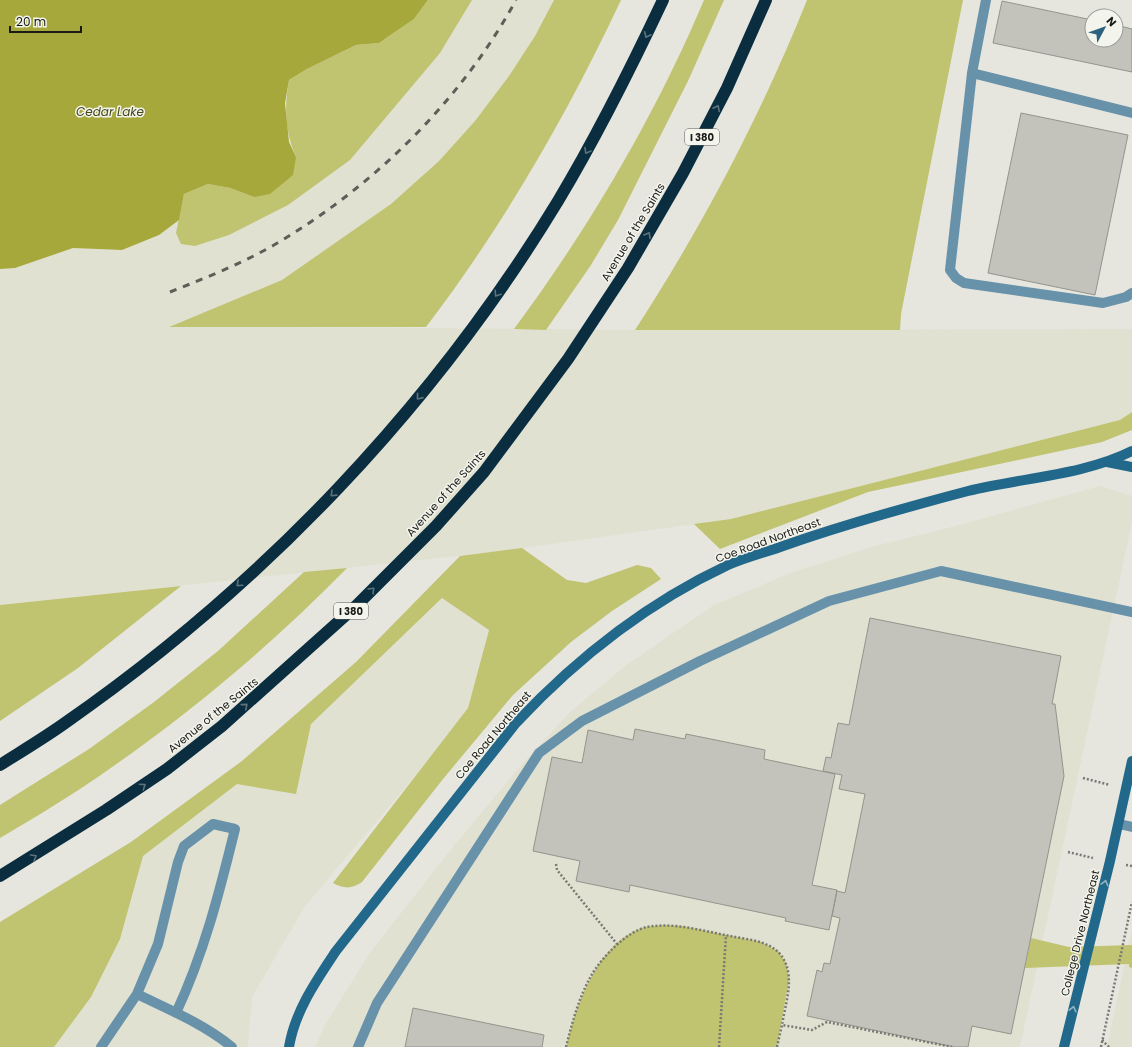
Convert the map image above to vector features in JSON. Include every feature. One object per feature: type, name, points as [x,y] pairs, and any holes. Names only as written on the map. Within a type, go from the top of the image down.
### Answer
[{"type":"highway","points":[[0,765],[65,724],[146,663],[213,608],[265,561],[351,476],[404,415],[453,354],[519,261],[558,201],[594,138],[632,66],[663,0]]},
{"type":"highway","name":"Avenue of the Saints","points":[[0,876],[47,848],[167,769],[222,726],[356,606],[436,526],[484,472],[568,359],[628,268],[683,173],[727,88],[766,0]]},
{"type":"main road","name":"Coe Road Northeast","points":[[289,1047],[299,1013],[315,982],[336,951],[516,722],[546,691],[603,641],[664,599],[729,565],[888,511],[980,488],[1105,462],[1132,451]]},
{"type":"main road","points":[[1105,462],[1132,467]]},
{"type":"main road","name":"College Drive Northeast","points":[[1064,1047],[1119,824],[1132,761]]},
{"type":"lane","points":[[986,0],[972,73],[950,270],[956,278],[964,283],[1103,304],[1126,297],[1132,293]]},
{"type":"lane","points":[[972,73],[1132,113]]},
{"type":"lane","points":[[358,1047],[377,1003],[539,753],[582,721],[700,661],[829,601],[941,571],[1132,612]]},
{"type":"lane","points":[[101,1047],[137,994],[158,944],[178,862],[184,846],[213,824],[235,829],[213,918],[193,976],[176,1013]]},
{"type":"lane","points":[[1119,824],[1132,827]]},
{"type":"lane","points":[[137,994],[215,1033],[232,1047]]},
{"type":"path","points":[[1084,778],[1110,785]]},
{"type":"path","points":[[1068,852],[1094,858]]},
{"type":"path","points":[[556,864],[557,870],[617,944]]},
{"type":"path","points":[[1101,1047],[1132,902]]},
{"type":"path","points":[[566,1047],[572,1023],[591,975],[617,944],[645,927],[664,925],[682,926],[761,942],[778,951],[786,962],[789,980],[782,1025],[776,1047]]},
{"type":"path","points":[[719,1047],[726,935]]},
{"type":"path","points":[[782,1025],[812,1030],[827,1022],[952,1047]]},
{"type":"path","points":[[1102,1040],[1109,1047]]},
{"type":"shaded area","points":[[472,0],[554,0],[535,36],[509,76],[475,121],[439,161],[391,204],[282,280],[170,326],[646,330],[1132,329],[1132,412],[1120,420],[731,519],[486,553],[0,605],[0,269],[15,268],[73,248],[122,250],[159,235],[179,220],[176,233],[195,246],[229,235],[288,205],[440,53]]},
{"type":"shaded area","points":[[1100,486],[1132,496],[1132,522],[1020,1047],[315,1047],[325,1025],[369,954],[448,853],[517,770],[570,712],[625,666],[714,605],[791,573],[871,547],[948,528]]},
{"type":"shaded area","points":[[471,571],[502,580],[468,708],[432,756],[305,906],[252,997],[248,1047],[0,1047],[0,963],[286,747]]},
{"type":"shaded area","points":[[1132,928],[1132,1047],[1107,1047]]},
{"type":"green space","points":[[428,0],[472,0],[440,53],[350,160],[288,205],[229,235],[195,246],[181,244],[176,233],[184,194],[208,184],[230,188],[254,197],[296,157],[292,148],[286,119],[286,100],[289,80],[307,69],[356,45],[379,43],[414,19]]},
{"type":"green space","points":[[554,0],[621,0],[579,85],[532,169],[481,249],[426,327],[169,327],[282,280],[391,204],[439,161],[475,121],[509,76],[535,36]]},
{"type":"green space","points":[[704,0],[724,0],[688,81],[618,220],[591,265],[546,330],[514,329],[542,291],[619,170],[664,86]]},
{"type":"green space","points":[[807,0],[963,0],[901,314],[900,330],[635,330],[684,251],[729,170],[770,86]]},
{"type":"green space","points":[[1132,412],[1132,430],[1102,442],[868,492],[720,549],[694,524],[731,519],[1120,420]]},
{"type":"green space","points":[[522,548],[567,580],[586,583],[637,565],[651,568],[661,579],[612,611],[571,642],[513,695],[443,779],[362,882],[351,887],[341,886],[333,883],[468,708],[489,630],[442,598],[311,724],[296,794],[237,784],[143,856],[120,939],[91,997],[54,1047],[0,1047],[0,922],[131,842],[242,761],[356,662],[460,556]]},
{"type":"green space","points":[[347,568],[253,657],[186,713],[80,789],[0,838],[0,805],[89,749],[154,702],[218,651],[304,572]]},
{"type":"green space","points":[[181,586],[78,668],[0,721],[0,605]]},
{"type":"green space","points":[[664,925],[682,926],[761,942],[778,951],[786,963],[789,980],[777,1047],[566,1047],[570,1030],[583,994],[602,960],[614,946],[629,934],[645,927]]},
{"type":"green space","points":[[1031,938],[1069,947],[1132,945],[1132,968],[1129,967],[1129,964],[1025,968]]},
{"type":"water","name":"Cedar Lake","points":[[0,0],[428,0],[414,19],[379,43],[356,45],[307,69],[289,80],[285,103],[289,142],[296,157],[293,175],[270,194],[254,197],[230,188],[208,184],[184,194],[179,220],[159,235],[122,250],[73,248],[15,268],[0,269]]},
{"type":"building","points":[[1002,1],[1084,18],[1084,48],[1124,48],[1124,27],[1132,29],[1132,72],[993,43]]},
{"type":"building","points":[[1021,113],[1128,135],[1095,295],[988,273]]},
{"type":"building","points":[[870,618],[1061,656],[1052,704],[1055,704],[1064,776],[1011,1034],[972,1026],[968,1047],[954,1047],[807,1016],[817,970],[822,972],[824,963],[830,964],[840,918],[832,916],[837,891],[845,893],[865,794],[839,789],[842,775],[823,771],[826,757],[831,758],[838,723],[849,725]]},
{"type":"building","points":[[635,729],[685,739],[686,734],[765,750],[764,759],[835,774],[812,885],[837,890],[829,930],[785,921],[786,918],[630,885],[629,892],[576,881],[580,861],[533,851],[552,757],[582,763],[588,730],[633,740]]},
{"type":"building","points":[[413,1008],[544,1035],[542,1047],[405,1047]]},
{"type":"railway","points":[[170,292],[236,265],[274,245],[311,222],[380,169],[412,139],[469,73],[494,37],[516,0]]}]
